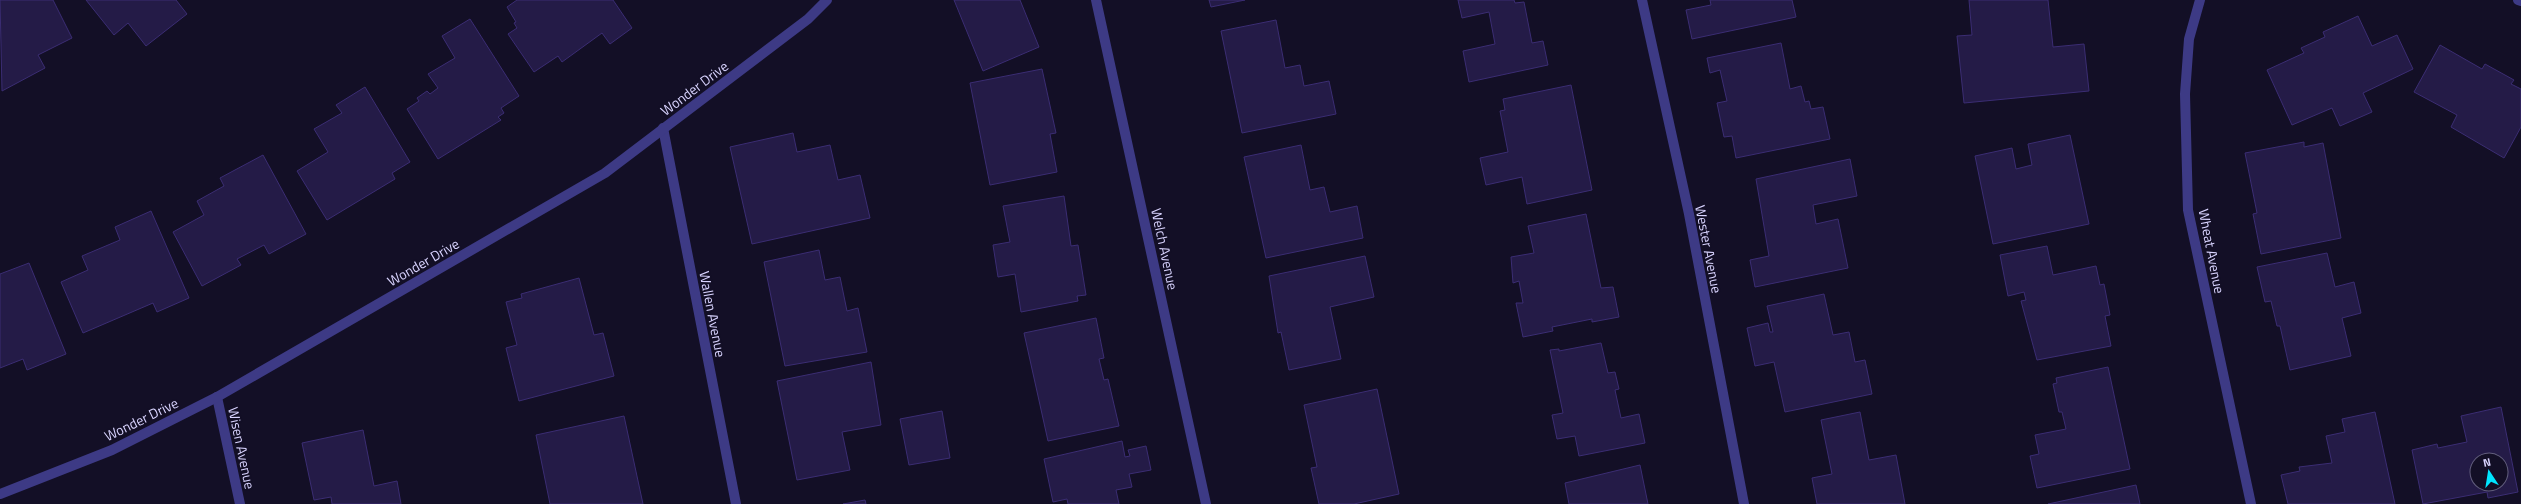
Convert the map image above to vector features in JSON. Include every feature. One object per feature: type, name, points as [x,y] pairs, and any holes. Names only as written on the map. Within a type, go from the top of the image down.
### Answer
[{"type":"street","name":"Wonder Drive","points":[[0,494],[112,450],[217,397],[605,173],[808,19],[827,0]]},
{"type":"street","name":"Welch Avenue","points":[[1096,0],[1206,504]]},
{"type":"street","name":"Wester Avenue","points":[[1642,0],[1688,214],[1744,504]]},
{"type":"street","name":"Wheat Avenue","points":[[2200,0],[2189,39],[2185,94],[2188,210],[2251,504]]},
{"type":"street","name":"Wallen Avenue","points":[[663,128],[736,504]]},
{"type":"street","name":"Wisen Avenue","points":[[217,397],[240,504]]},
{"type":"building","points":[[0,0],[53,0],[72,38],[38,55],[45,68],[2,91]]},
{"type":"building","points":[[86,0],[176,0],[187,14],[146,46],[128,23],[114,35]]},
{"type":"building","points":[[517,0],[613,0],[632,28],[610,44],[602,33],[562,62],[558,56],[534,72],[508,34],[517,28],[514,23],[516,22],[507,7]]},
{"type":"building","points":[[954,0],[1020,0],[1039,47],[983,71]]},
{"type":"building","points":[[1209,0],[1245,0],[1211,7]]},
{"type":"building","points":[[1458,0],[1514,0],[1515,3],[1524,2],[1532,43],[1543,41],[1548,65],[1469,82],[1463,51],[1495,44],[1489,12],[1462,18]]},
{"type":"building","points":[[1710,0],[1792,0],[1796,17],[1692,39],[1686,10],[1711,5]]},
{"type":"building","points":[[1969,0],[2048,0],[2053,47],[2084,44],[2089,91],[1964,103],[1957,36],[1972,35]]},
{"type":"building","points":[[2358,16],[2372,46],[2397,35],[2413,69],[2363,93],[2372,112],[2340,126],[2332,108],[2292,125],[2267,70],[2304,53],[2301,48],[2325,37],[2323,32]]},
{"type":"building","points":[[470,19],[519,96],[501,108],[504,113],[498,117],[501,120],[438,159],[407,109],[419,101],[417,98],[427,91],[430,94],[438,88],[428,74],[455,58],[442,36]]},
{"type":"building","points":[[1276,20],[1285,68],[1300,65],[1304,86],[1329,81],[1336,114],[1242,133],[1221,31]]},
{"type":"building","points":[[1781,43],[1790,89],[1801,86],[1805,102],[1809,101],[1811,109],[1823,107],[1830,139],[1736,158],[1732,136],[1724,137],[1717,103],[1727,101],[1720,70],[1710,73],[1707,58]]},
{"type":"building","points":[[2440,45],[2482,69],[2485,64],[2514,80],[2511,84],[2521,89],[2521,127],[2504,158],[2451,127],[2457,115],[2414,92]]},
{"type":"building","points":[[1042,69],[1056,133],[1050,134],[1057,172],[990,185],[970,83]]},
{"type":"building","points":[[1571,85],[1592,190],[1527,204],[1522,177],[1486,185],[1480,158],[1508,152],[1500,111],[1505,110],[1503,99]]},
{"type":"building","points":[[365,87],[410,162],[392,173],[395,179],[327,220],[297,171],[328,152],[314,129],[342,113],[336,105]]},
{"type":"building","points":[[793,133],[797,152],[830,145],[838,180],[860,175],[870,218],[752,244],[730,147]]},
{"type":"building","points":[[2070,135],[2089,224],[1993,244],[1975,156],[2012,148],[2016,169],[2032,165],[2028,144]]},
{"type":"building","points":[[2304,142],[2304,147],[2323,143],[2341,238],[2261,254],[2253,214],[2257,213],[2245,153]]},
{"type":"building","points":[[1301,145],[1310,190],[1324,187],[1330,212],[1357,206],[1363,238],[1266,258],[1244,157]]},
{"type":"building","points":[[263,155],[306,234],[269,254],[264,245],[237,259],[241,265],[202,286],[173,232],[204,215],[197,201],[224,186],[220,178]]},
{"type":"building","points":[[1850,159],[1857,196],[1813,205],[1816,224],[1838,219],[1848,268],[1755,287],[1750,260],[1769,256],[1756,179]]},
{"type":"building","points":[[1064,196],[1071,246],[1078,245],[1086,295],[1077,296],[1078,301],[1021,312],[1015,274],[998,277],[993,245],[1010,242],[1003,206]]},
{"type":"building","points":[[151,211],[189,298],[157,312],[153,303],[83,333],[61,282],[88,270],[82,256],[120,240],[115,227]]},
{"type":"building","points":[[1586,214],[1601,288],[1613,287],[1619,317],[1592,322],[1592,319],[1552,327],[1553,331],[1523,337],[1516,303],[1523,303],[1519,281],[1513,283],[1511,257],[1534,253],[1528,226]]},
{"type":"building","points":[[2047,246],[2053,275],[2096,266],[2100,285],[2104,284],[2110,315],[2105,316],[2111,346],[2037,360],[2021,301],[2026,300],[2024,292],[2008,296],[2000,255]]},
{"type":"building","points":[[819,250],[825,280],[840,277],[847,311],[858,308],[867,352],[785,366],[764,262]]},
{"type":"building","points":[[2327,253],[2335,287],[2354,282],[2361,313],[2342,318],[2351,356],[2290,370],[2280,326],[2277,326],[2271,301],[2265,302],[2257,267]]},
{"type":"building","points":[[1365,256],[1374,297],[1330,307],[1341,359],[1289,370],[1281,332],[1278,333],[1269,276]]},
{"type":"building","points":[[29,263],[66,354],[27,370],[23,359],[0,368],[0,274]]},
{"type":"building","points":[[579,278],[594,335],[603,333],[614,376],[519,401],[506,348],[517,345],[506,302],[522,298],[521,294]]},
{"type":"building","points":[[1824,294],[1833,335],[1849,332],[1855,362],[1865,360],[1872,394],[1785,412],[1774,362],[1755,366],[1747,328],[1768,323],[1770,332],[1773,332],[1767,306]]},
{"type":"building","points":[[1096,318],[1104,358],[1099,359],[1104,380],[1108,379],[1119,426],[1048,441],[1024,333]]},
{"type":"building","points":[[1601,343],[1608,373],[1615,372],[1619,389],[1615,390],[1621,418],[1639,414],[1645,443],[1579,456],[1575,436],[1557,439],[1552,415],[1563,413],[1550,350],[1559,349],[1559,351]]},
{"type":"building","points":[[871,362],[881,425],[842,432],[850,470],[797,480],[777,381]]},
{"type":"building","points":[[2108,367],[2130,469],[2037,488],[2030,456],[2039,454],[2035,435],[2066,429],[2062,412],[2059,412],[2053,384],[2057,383],[2056,378]]},
{"type":"building","points":[[1377,389],[1399,494],[1354,504],[1319,504],[1311,468],[1317,467],[1304,405]]},
{"type":"building","points":[[2501,407],[2518,492],[2488,498],[2487,492],[2423,504],[2412,450],[2437,444],[2438,448],[2467,442],[2461,416]]},
{"type":"building","points":[[942,411],[950,458],[909,465],[900,419]]},
{"type":"building","points":[[1860,412],[1869,460],[1896,455],[1905,504],[1817,504],[1812,478],[1832,474],[1821,420]]},
{"type":"building","points":[[2375,412],[2395,504],[2288,504],[2281,475],[2300,471],[2299,467],[2332,463],[2326,436],[2345,432],[2342,419]]},
{"type":"building","points":[[624,416],[643,504],[550,504],[536,435]]},
{"type":"building","points":[[363,430],[374,486],[397,481],[401,504],[332,504],[331,497],[314,500],[302,443]]},
{"type":"building","points":[[1122,441],[1125,457],[1130,456],[1128,450],[1146,446],[1151,470],[1129,474],[1132,487],[1116,490],[1119,504],[1068,504],[1067,499],[1053,502],[1044,459]]},
{"type":"building","points":[[1640,465],[1648,504],[1569,504],[1565,483]]},
{"type":"building","points":[[2136,485],[2140,504],[2048,504]]},
{"type":"building","points":[[865,500],[866,504],[843,504]]}]
